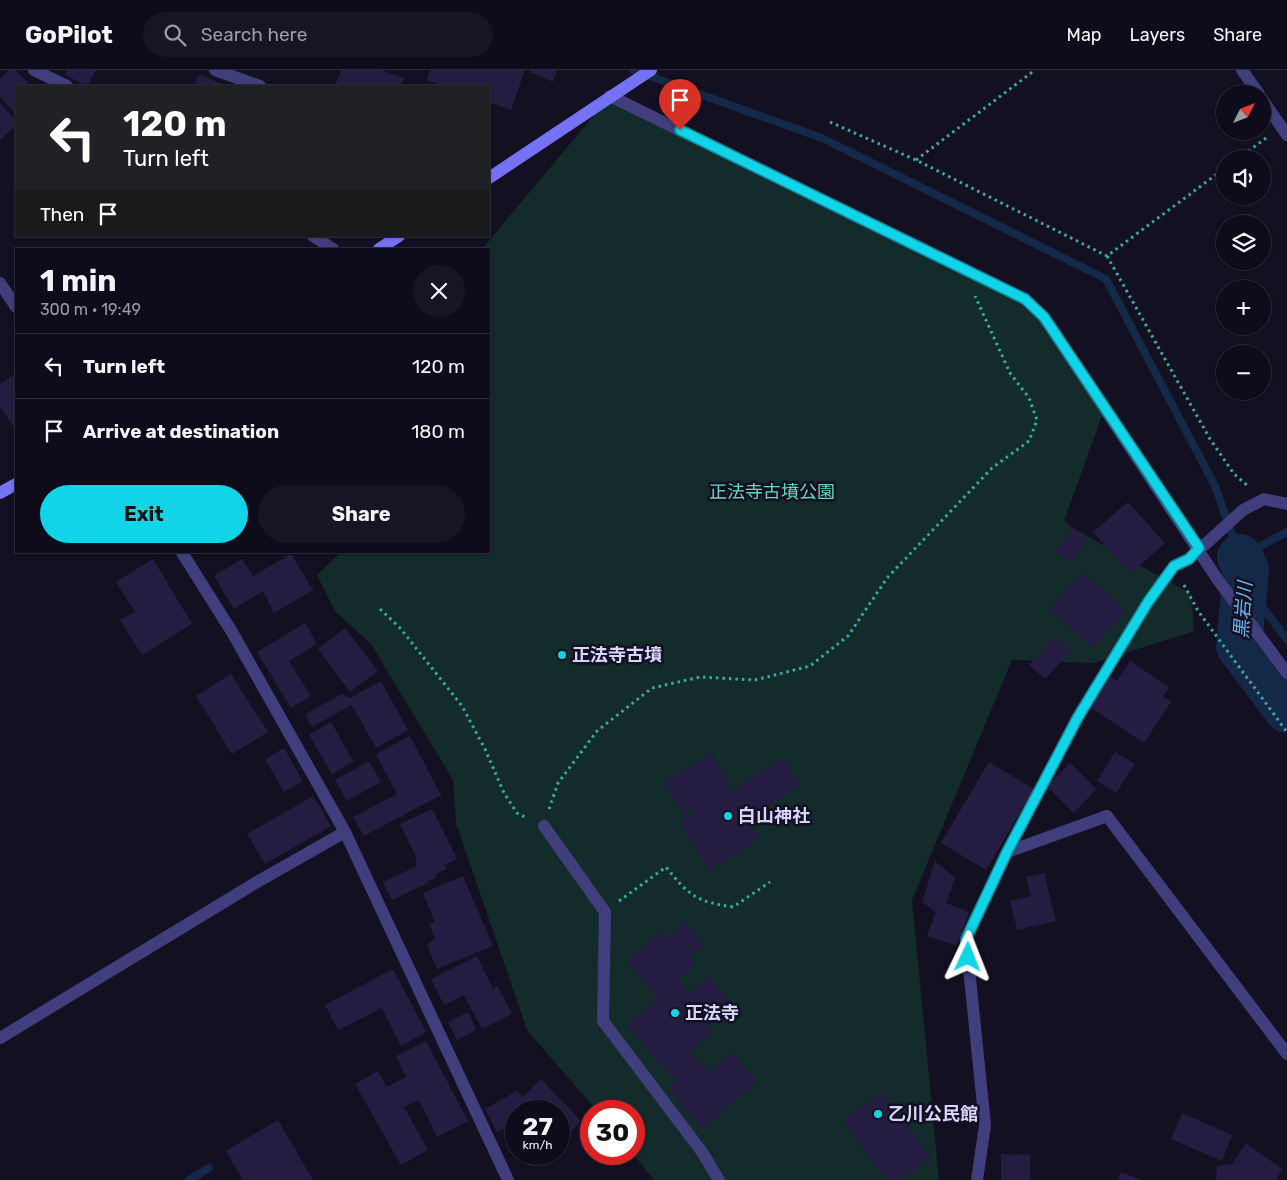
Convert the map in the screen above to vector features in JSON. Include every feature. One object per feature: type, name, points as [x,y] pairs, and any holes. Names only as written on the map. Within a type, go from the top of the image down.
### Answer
[{"type":"main road","points":[[491,174],[651,70]]},
{"type":"main road","points":[[381,248],[397,237]]},
{"type":"main road","points":[[0,494],[15,485]]},
{"type":"street","points":[[34,70],[65,85]]},
{"type":"street","points":[[215,70],[257,85]]},
{"type":"street","points":[[1242,70],[1253,85]]},
{"type":"street","points":[[610,96],[1025,299],[1044,317],[1199,548],[1218,580],[1287,673]]},
{"type":"street","points":[[1271,112],[1284,131]]},
{"type":"street","points":[[315,237],[331,248]]},
{"type":"street","points":[[0,283],[15,305]]},
{"type":"street","points":[[977,1180],[985,1125],[966,939],[1007,852],[1078,717],[1148,602],[1174,566],[1189,559],[1243,510],[1264,499],[1287,504]]},
{"type":"street","points":[[182,553],[232,632],[345,832],[508,1180]]},
{"type":"street","points":[[1007,852],[1107,816],[1287,1054]]},
{"type":"street","points":[[544,826],[605,912],[603,1021],[702,1152],[718,1180]]},
{"type":"street","points":[[0,1038],[257,882],[345,832]]},
{"type":"path","points":[[916,160],[1035,70]]},
{"type":"path","points":[[830,122],[916,160],[1107,256],[1210,439],[1234,474],[1264,499]]},
{"type":"path","points":[[1253,150],[1284,131]]},
{"type":"path","points":[[1107,256],[1216,175]]},
{"type":"path","points":[[380,610],[400,628],[462,706],[485,749],[504,792],[517,813],[544,826],[558,783],[597,731],[604,725],[652,688],[700,677],[755,680],[810,666],[848,636],[886,578],[992,468],[1029,441],[1037,420],[1029,398],[1010,373],[962,268]]},
{"type":"path","points":[[1174,566],[1198,611],[1287,732]]},
{"type":"path","points":[[605,912],[666,867],[682,887],[707,903],[733,906],[770,882]]},
{"type":"green space","name":"正法寺古墳公園","points":[[610,96],[1025,299],[1105,407],[1064,521],[1073,528],[1191,594],[1194,631],[1094,663],[1012,660],[912,900],[939,1180],[654,1180],[642,1165],[645,1165],[645,1100],[587,1100],[527,1030],[456,823],[453,780],[371,644],[335,611],[317,575],[340,553],[490,553],[490,248],[483,248]]},
{"type":"building","points":[[9,70],[15,70],[30,85],[15,85],[15,113],[0,97],[0,79]]},
{"type":"building","points":[[67,70],[96,70],[88,85],[65,75]]},
{"type":"building","points":[[341,70],[381,70],[404,78],[401,85],[335,85]]},
{"type":"building","points":[[430,70],[525,70],[511,110],[490,102],[490,85],[442,85],[427,80]]},
{"type":"building","points":[[531,70],[557,70],[553,82],[530,72]]},
{"type":"building","points":[[199,74],[224,85],[194,85]]},
{"type":"building","points":[[0,103],[15,120],[15,126],[0,140]]},
{"type":"building","points":[[15,374],[15,429],[0,406],[0,384]]},
{"type":"building","points":[[1128,502],[1165,543],[1130,574],[1093,532]]},
{"type":"building","points":[[1073,528],[1088,540],[1071,563],[1055,552]]},
{"type":"building","points":[[291,554],[313,590],[274,613],[263,591],[234,609],[214,576],[242,559],[253,576]]},
{"type":"building","points":[[153,559],[192,624],[142,655],[120,620],[135,612],[116,582]]},
{"type":"building","points":[[1083,572],[1126,611],[1093,648],[1050,609]]},
{"type":"building","points":[[305,623],[317,644],[289,661],[311,696],[291,708],[257,652]]},
{"type":"building","points":[[345,628],[378,671],[350,692],[318,649]]},
{"type":"building","points":[[1055,636],[1071,651],[1045,679],[1029,665]]},
{"type":"building","points":[[1130,661],[1169,687],[1163,696],[1171,702],[1144,743],[1090,707],[1110,677],[1117,681]]},
{"type":"building","points":[[231,674],[268,732],[232,754],[196,696]]},
{"type":"building","points":[[381,681],[408,730],[376,748],[352,705],[312,727],[305,714],[342,694],[350,698]]},
{"type":"building","points":[[331,722],[353,761],[332,774],[309,735]]},
{"type":"building","points":[[410,736],[441,795],[364,836],[353,817],[397,794],[376,754]]},
{"type":"building","points":[[284,748],[303,781],[284,792],[265,759]]},
{"type":"building","points":[[1115,752],[1135,764],[1116,793],[1097,781]]},
{"type":"building","name":"白山神社","points":[[711,753],[731,785],[723,796],[783,758],[800,785],[747,819],[759,839],[710,870],[679,822],[695,811],[693,808],[684,814],[664,783]]},
{"type":"building","points":[[369,761],[381,782],[347,801],[335,780]]},
{"type":"building","points":[[989,762],[1034,789],[986,870],[941,843]]},
{"type":"building","points":[[1070,763],[1096,789],[1074,813],[1047,786]]},
{"type":"building","points":[[313,796],[331,826],[265,864],[247,834]]},
{"type":"building","points":[[432,809],[457,859],[444,865],[446,869],[436,874],[437,877],[428,883],[392,900],[383,882],[417,866],[415,860],[417,859],[400,824]]},
{"type":"building","points":[[935,861],[955,878],[946,903],[969,912],[957,946],[927,936],[936,912],[922,902]]},
{"type":"building","points":[[1044,873],[1056,921],[1017,930],[1010,901],[1031,896],[1026,877]]},
{"type":"building","points":[[463,876],[493,946],[437,969],[427,945],[435,938],[429,924],[435,922],[423,893]]},
{"type":"building","name":"正法寺","points":[[686,921],[705,944],[689,957],[696,965],[678,980],[689,993],[708,976],[732,1004],[707,1025],[713,1032],[690,1051],[708,1072],[732,1052],[757,1082],[703,1129],[668,1089],[677,1082],[627,1025],[658,999],[627,962],[661,932],[667,938]]},
{"type":"building","points":[[477,956],[493,989],[497,985],[512,1014],[482,1029],[464,995],[444,1005],[431,979]]},
{"type":"building","points":[[393,969],[426,1032],[401,1046],[382,1008],[338,1030],[325,1005]]},
{"type":"building","points":[[468,1012],[476,1030],[457,1040],[448,1022]]},
{"type":"building","points":[[426,1041],[468,1121],[437,1137],[419,1100],[404,1107],[428,1150],[401,1165],[355,1084],[378,1071],[387,1087],[406,1077],[396,1056]]},
{"type":"building","points":[[541,1079],[561,1100],[505,1100],[505,1129],[497,1132],[485,1109],[517,1091],[523,1097]]},
{"type":"building","name":"乙川公民館","points":[[882,1092],[931,1158],[901,1180],[886,1180],[842,1120]]},
{"type":"building","points":[[570,1109],[580,1120],[570,1132]]},
{"type":"building","points":[[1182,1113],[1232,1135],[1222,1161],[1171,1139]]},
{"type":"building","points":[[278,1120],[313,1180],[243,1180],[226,1151]]},
{"type":"building","points":[[1246,1143],[1282,1169],[1276,1180],[1216,1180],[1217,1166],[1232,1164]]},
{"type":"building","points":[[1001,1154],[1030,1155],[1030,1180],[1001,1180]]},
{"type":"building","points":[[1121,1172],[1142,1180],[1118,1180]]},
{"type":"waterway","points":[[633,70],[822,138],[1106,279],[1215,486],[1240,557],[1287,532]]},
{"type":"waterway","name":"黒岩川","points":[[1240,557],[1246,570],[1239,646],[1287,710]]},
{"type":"waterway","points":[[1245,583],[1287,640]]},
{"type":"waterway","points":[[189,1180],[209,1168]]},
{"type":"place","name":"正法寺古墳","points":[[562,655]]},
{"type":"place","name":"白山神社","points":[[728,816]]},
{"type":"place","name":"正法寺","points":[[675,1013]]},
{"type":"place","name":"乙川公民館","points":[[878,1114]]},
{"type":"route","points":[[680,130],[1025,299],[1044,317],[1199,548],[1189,559],[1174,566],[1148,602],[1078,717],[1007,852],[966,939],[968,957]]}]
